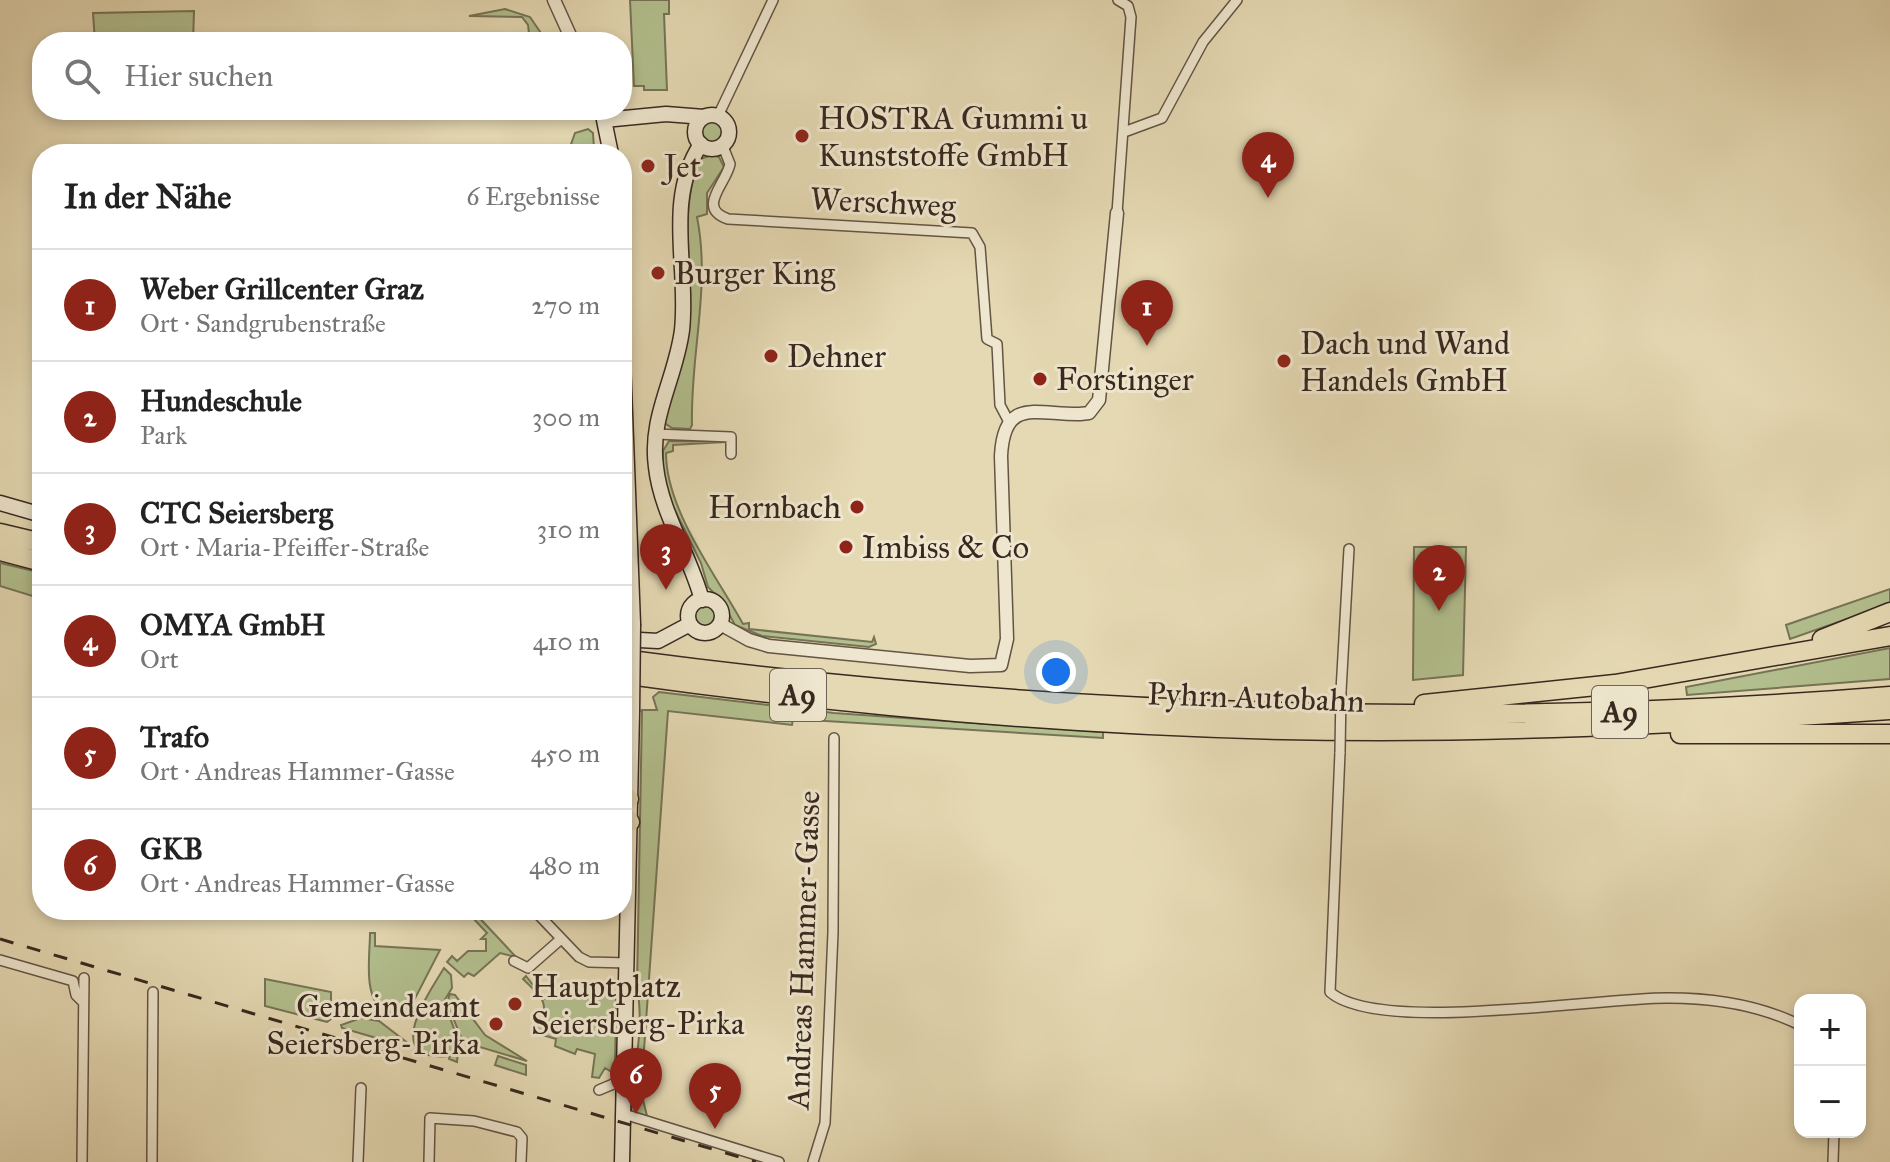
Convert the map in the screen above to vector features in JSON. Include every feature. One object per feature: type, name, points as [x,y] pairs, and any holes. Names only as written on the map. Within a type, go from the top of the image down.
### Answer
[{"type":"highway","points":[[0,533],[32,541]]},
{"type":"highway","points":[[0,551],[32,559]]},
{"type":"highway","points":[[1769,656],[1890,612]]},
{"type":"highway","points":[[1350,713],[1615,684],[1890,636]]},
{"type":"highway","name":"Pyhrn Autobahn","points":[[632,660],[874,688],[1056,702],[1350,713],[1608,712],[1890,696]]},
{"type":"highway","name":"Pyhrn Autobahn","points":[[632,675],[874,704],[1111,722],[1377,731],[1561,729],[1890,710]]},
{"type":"highway","points":[[632,683],[650,678]]},
{"type":"highway","points":[[1561,729],[1612,734],[1890,734]]},
{"type":"main road","points":[[632,115],[666,114],[704,127],[728,128],[722,144],[711,148],[704,127]]},
{"type":"main road","points":[[603,120],[603,144]]},
{"type":"main road","points":[[604,120],[609,144]]},
{"type":"main road","points":[[702,600],[660,488],[655,434],[660,402],[682,333],[682,190],[704,127]]},
{"type":"main road","points":[[0,503],[32,512]]},
{"type":"main road","points":[[632,598],[632,712]]},
{"type":"main road","points":[[690,624],[704,633],[720,624],[719,606],[702,600]]},
{"type":"main road","points":[[690,624],[690,609],[702,600]]},
{"type":"main road","points":[[632,640],[658,641],[690,624]]},
{"type":"main road","points":[[622,1162],[627,920]]},
{"type":"street","points":[[554,0],[568,32]]},
{"type":"street","points":[[704,127],[773,0]]},
{"type":"street","points":[[1009,422],[1017,414],[1030,411],[1089,413],[1099,400],[1124,132],[1131,17],[1128,6],[1118,0]]},
{"type":"street","points":[[1124,132],[1162,118],[1203,42],[1237,0]]},
{"type":"street","name":"Werschweg","points":[[720,624],[749,640],[769,646],[970,666],[1001,665],[1007,639],[1001,456],[1009,422],[1000,405],[997,344],[987,339],[980,247],[972,233],[720,217],[713,207],[714,195],[730,164],[722,144]]},
{"type":"street","points":[[655,434],[731,437],[731,454]]},
{"type":"street","points":[[1349,549],[1330,992],[1340,1001],[1377,1009],[1500,1011],[1683,998],[1752,1007],[1794,1023]]},
{"type":"street","name":"Andreas Hammer-Gasse","points":[[813,1162],[825,1123],[833,932],[834,738]]},
{"type":"street","points":[[543,920],[589,962],[628,963]]},
{"type":"street","points":[[514,961],[528,968],[561,939]]},
{"type":"street","points":[[0,960],[73,981],[76,995],[83,1002]]},
{"type":"street","points":[[82,1162],[84,978]]},
{"type":"street","points":[[152,1162],[153,992]]},
{"type":"street","points":[[599,1090],[625,1079]]},
{"type":"street","points":[[358,1162],[361,1088]]},
{"type":"street","points":[[624,1114],[779,1162]]},
{"type":"street","points":[[429,1162],[430,1118],[474,1121],[517,1132],[522,1138],[521,1162]]},
{"type":"street","points":[[1833,1162],[1834,1138]]},
{"type":"green space","points":[[630,0],[669,0],[669,14],[664,14],[667,90],[644,90],[644,86],[634,86]]},
{"type":"green space","points":[[505,9],[530,17],[540,32],[529,32],[522,17],[469,16]]},
{"type":"green space","points":[[194,11],[193,32],[94,32],[93,13]]},
{"type":"green space","points":[[712,120],[721,123],[724,132],[721,141],[712,144],[703,141],[700,132],[703,123]]},
{"type":"green space","points":[[588,129],[593,133],[594,144],[571,144],[575,133]]},
{"type":"green space","points":[[712,155],[719,157],[724,167],[707,193],[707,214],[697,217],[702,269],[692,425],[690,429],[672,428],[663,422],[689,332],[690,198],[700,159]]},
{"type":"green space","points":[[669,441],[725,442],[673,445],[673,451],[666,453],[668,475],[694,542],[743,624],[749,623],[749,629],[872,642],[874,637],[876,644],[869,647],[762,636],[735,625],[722,601],[708,587],[701,563],[670,500],[663,472],[663,451]]},
{"type":"green space","points":[[1414,547],[1466,547],[1463,675],[1413,680]]},
{"type":"green space","points":[[0,563],[32,571],[32,596],[0,586]]},
{"type":"green space","points":[[1890,589],[1890,604],[1790,639],[1786,625]]},
{"type":"green space","points":[[705,604],[716,611],[717,616],[710,627],[705,628],[694,621],[693,616],[700,605]]},
{"type":"green space","points":[[1890,648],[1890,679],[1687,695],[1686,687]]},
{"type":"green space","points":[[659,692],[834,713],[1103,732],[1103,738],[793,719],[792,725],[668,711],[641,1092],[647,1116],[631,1112],[640,1018],[637,988],[642,710],[657,710],[653,697]]},
{"type":"green space","points":[[475,920],[481,920],[516,957],[500,953],[474,976],[468,973],[464,977],[447,962],[452,956],[457,961],[468,951],[486,951],[486,939],[481,939],[487,933]]},
{"type":"green space","points":[[370,933],[375,933],[375,946],[440,950],[407,1014],[386,1013],[373,998],[369,976]]},
{"type":"green space","points":[[444,968],[451,975],[452,988],[444,1001],[457,1037],[455,1041],[459,1041],[457,1062],[449,1059],[450,1056],[429,1055],[418,1049],[413,1038],[420,1010]]},
{"type":"green space","points":[[526,976],[544,999],[552,993],[616,996],[615,1074],[605,1068],[599,1078],[592,1077],[595,1054],[577,1049],[575,1054],[555,1046],[556,1039],[536,1033],[537,1026],[542,1024],[544,1004],[523,979]]},
{"type":"green space","points":[[265,979],[331,992],[331,1019],[327,1022],[265,1006]]},
{"type":"green space","points":[[450,994],[455,995],[485,1035],[527,1061],[463,1042],[447,1003]]},
{"type":"green space","points":[[361,1018],[379,1021],[409,1044],[407,1047],[342,1028],[341,1025]]},
{"type":"green space","points":[[498,1056],[526,1065],[526,1075],[495,1065]]},
{"type":"railway","points":[[0,939],[756,1162]]},
{"type":"place","name":"HOSTRA Gummi u Kunststoffe GmbH","points":[[802,136]]},
{"type":"place","name":"Jet","points":[[648,166]]},
{"type":"place","name":"OMYA GmbH","points":[[1268,198]]},
{"type":"place","name":"Burger King","points":[[658,273]]},
{"type":"place","name":"Weber Grillcenter Graz","points":[[1147,346]]},
{"type":"place","name":"Dehner","points":[[771,356]]},
{"type":"place","name":"Dach und Wand Handels GmbH","points":[[1284,361]]},
{"type":"place","name":"Forstinger","points":[[1040,379]]},
{"type":"place","name":"Hornbach","points":[[857,507]]},
{"type":"place","name":"Imbiss & Co","points":[[846,547]]},
{"type":"place","name":"CTC Seiersberg","points":[[666,590]]},
{"type":"place","name":"Hundeschule","points":[[1439,611]]},
{"type":"place","name":"Hauptplatz Seiersberg-Pirka","points":[[515,1004]]},
{"type":"place","name":"Gemeindeamt Seiersberg-Pirka","points":[[496,1024]]},
{"type":"place","name":"GKB","points":[[636,1114]]},
{"type":"place","name":"Trafo","points":[[715,1129]]}]
